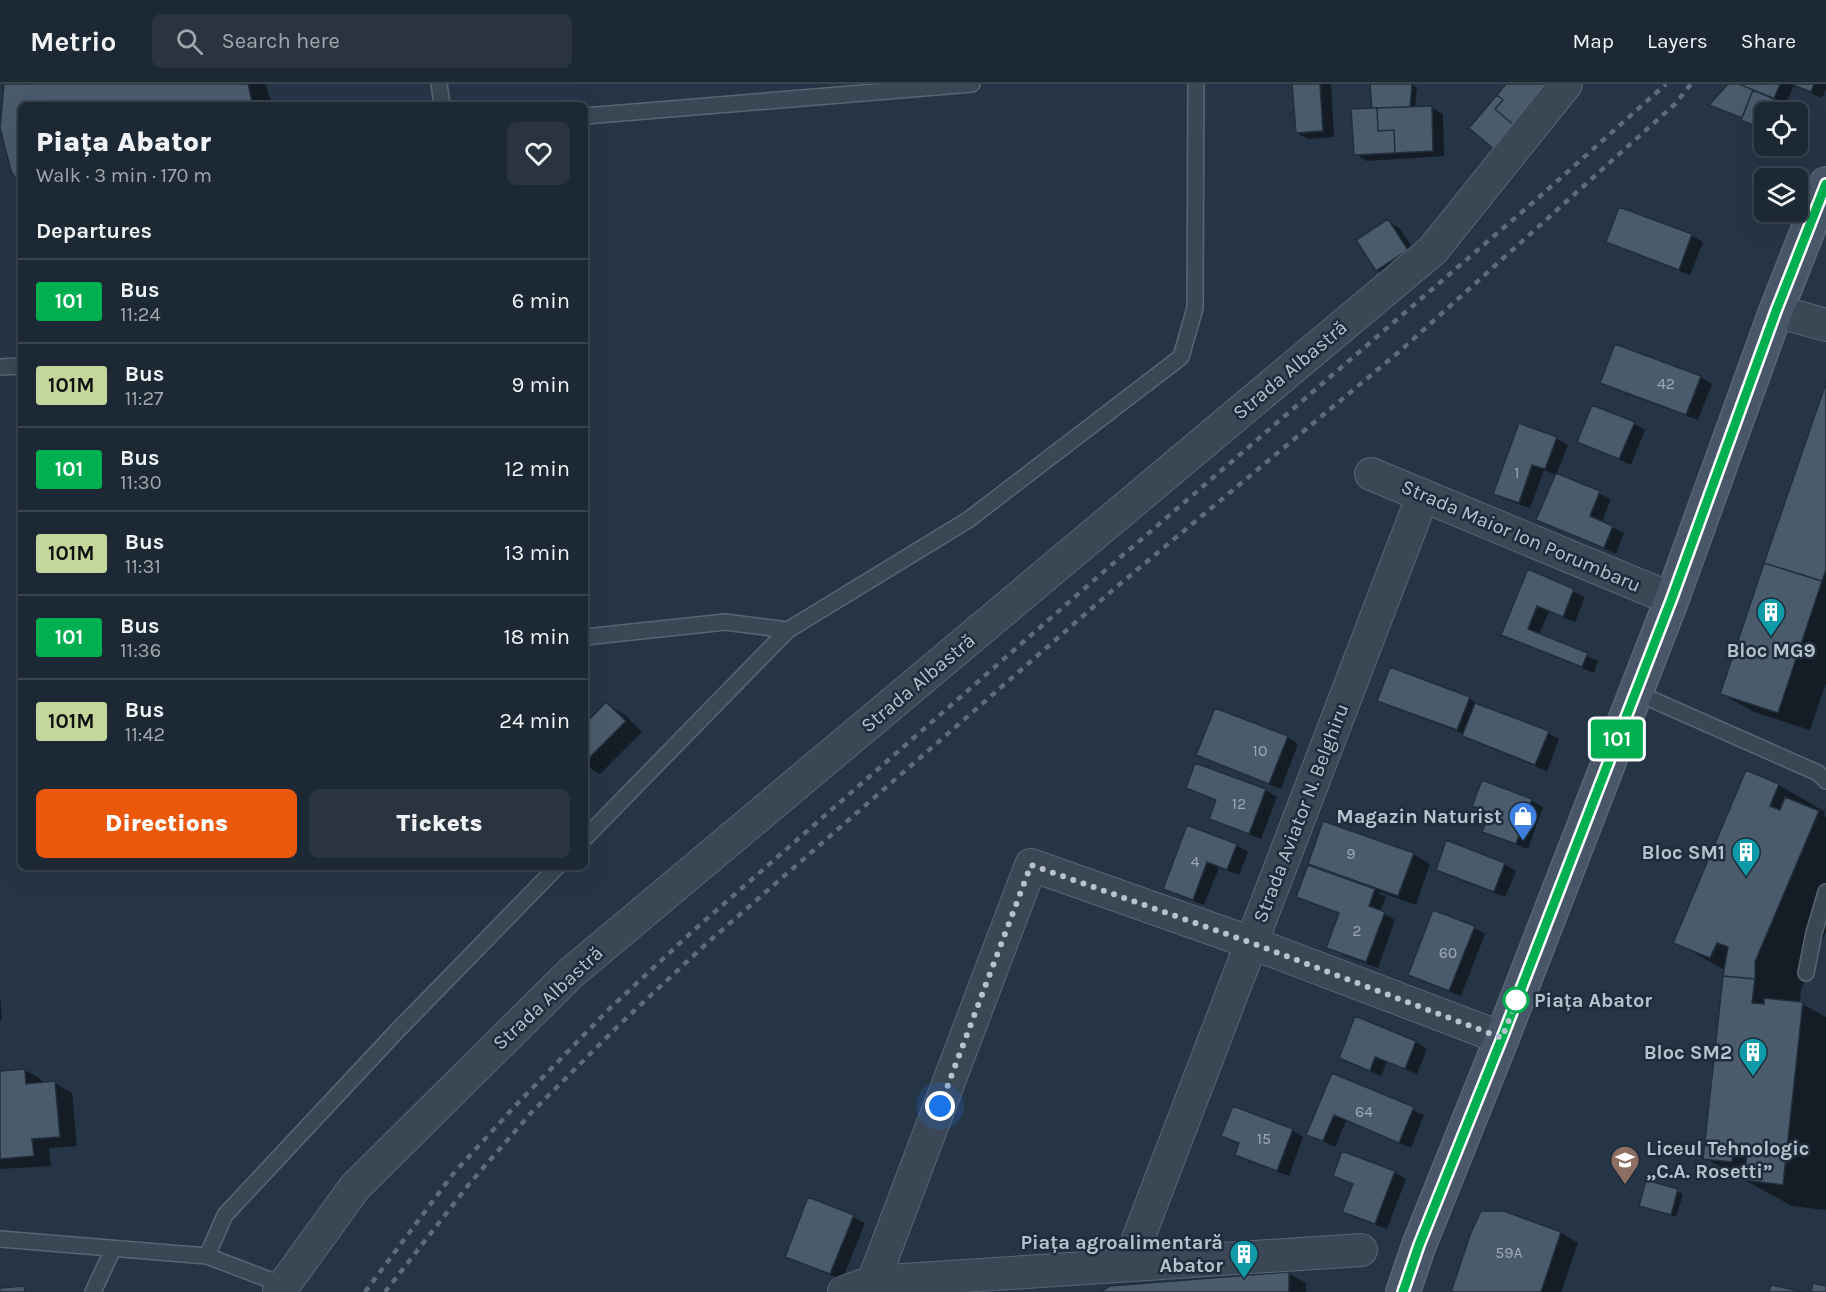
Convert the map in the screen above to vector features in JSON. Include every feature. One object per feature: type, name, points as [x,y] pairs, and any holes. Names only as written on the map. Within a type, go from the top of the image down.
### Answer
[{"type":"street","name":"Strada Albastră","points":[[281,1289],[355,1187],[571,973],[1432,250],[1566,84]]},
{"type":"street","points":[[1403,1292],[1419,1245],[1502,1038],[1672,598],[1776,311],[1826,184]]},
{"type":"street","points":[[1776,311],[1826,325]]},
{"type":"street","name":"Strada Maior Ion Porumbaru","points":[[1371,474],[1672,598]]},
{"type":"street","name":"Strada Aviator N. Belghiru","points":[[1128,1265],[1423,495]]},
{"type":"street","points":[[873,1282],[1031,865],[1252,943],[1502,1038]]},
{"type":"street","points":[[844,1292],[873,1282],[1066,1280],[1128,1265],[1361,1250]]},
{"type":"lane","points":[[439,84],[442,102]]},
{"type":"lane","points":[[588,116],[972,84]]},
{"type":"lane","points":[[588,835],[788,630],[968,520],[1181,357],[1195,308],[1196,84]]},
{"type":"lane","points":[[0,367],[18,366]]},
{"type":"lane","points":[[588,637],[725,622],[788,630]]},
{"type":"lane","points":[[1635,692],[1818,773],[1826,781]]},
{"type":"lane","points":[[207,1256],[225,1215],[397,1031],[553,870]]},
{"type":"lane","points":[[1806,973],[1814,933],[1826,892]]},
{"type":"lane","points":[[0,1239],[207,1256],[281,1289]]},
{"type":"lane","points":[[93,1292],[112,1249]]},
{"type":"building","points":[[4,84],[248,84],[252,102],[18,102],[18,183],[11,171],[0,128]]},
{"type":"building","points":[[1292,84],[1320,84],[1323,131],[1296,133]]},
{"type":"building","points":[[1370,84],[1412,84],[1410,107],[1372,108]]},
{"type":"building","points":[[1506,84],[1552,84],[1516,127],[1495,109],[1503,100],[1497,95]]},
{"type":"building","points":[[1728,84],[1739,84],[1753,90],[1742,118],[1709,105]]},
{"type":"building","points":[[1739,84],[1780,84],[1774,99]]},
{"type":"building","points":[[1791,84],[1814,84],[1811,92]]},
{"type":"building","points":[[1753,90],[1783,102],[1754,102],[1754,126],[1741,120]]},
{"type":"building","points":[[1497,95],[1503,100],[1495,109],[1516,127],[1496,151],[1469,128]]},
{"type":"building","points":[[1432,106],[1433,151],[1395,153],[1394,130],[1378,131],[1377,108]]},
{"type":"building","points":[[1377,108],[1378,131],[1394,130],[1395,153],[1354,155],[1351,109]]},
{"type":"building","points":[[1619,207],[1692,234],[1679,270],[1606,242]]},
{"type":"building","points":[[1388,219],[1408,250],[1376,271],[1356,240]]},
{"type":"building","points":[[1615,344],[1701,376],[1686,415],[1600,383]]},
{"type":"building","points":[[1826,383],[1826,570],[1822,581],[1764,563]]},
{"type":"building","points":[[1592,405],[1635,422],[1619,459],[1577,442]]},
{"type":"building","points":[[1519,423],[1557,437],[1545,469],[1532,465],[1519,503],[1493,494]]},
{"type":"building","points":[[1556,473],[1600,491],[1590,516],[1613,526],[1604,548],[1536,520]]},
{"type":"building","name":"Bloc MG9","points":[[1764,563],[1822,581],[1778,713],[1720,694]]},
{"type":"building","points":[[1528,569],[1574,589],[1563,617],[1537,606],[1528,629],[1588,653],[1582,667],[1501,635]]},
{"type":"building","points":[[1390,667],[1470,697],[1457,730],[1377,701]]},
{"type":"building","points":[[606,702],[626,721],[588,759],[588,721]]},
{"type":"building","points":[[1475,703],[1549,731],[1535,765],[1462,736]]},
{"type":"building","points":[[1215,708],[1288,736],[1269,784],[1196,755]]},
{"type":"building","points":[[1195,763],[1266,789],[1249,834],[1209,819],[1216,800],[1186,788]]},
{"type":"building","name":"Bloc SM1","points":[[1746,770],[1779,784],[1770,806],[1780,810],[1785,797],[1819,811],[1755,962],[1755,979],[1723,976],[1728,947],[1717,943],[1710,958],[1673,943]]},
{"type":"building","points":[[1482,780],[1532,799],[1516,844],[1482,832],[1490,813],[1472,806]]},
{"type":"building","points":[[1323,821],[1414,853],[1398,896],[1308,864]]},
{"type":"building","points":[[1187,825],[1237,844],[1227,870],[1207,862],[1193,900],[1163,889]]},
{"type":"building","points":[[1446,840],[1505,863],[1494,892],[1436,870]]},
{"type":"building","points":[[1308,865],[1375,889],[1369,906],[1385,912],[1366,962],[1326,948],[1339,913],[1296,897]]},
{"type":"building","points":[[1433,910],[1475,926],[1449,991],[1408,975]]},
{"type":"building","name":"Bloc SM2","points":[[1723,976],[1755,979],[1752,1003],[1764,1004],[1764,998],[1803,1002],[1783,1185],[1744,1180],[1747,1152],[1733,1151],[1732,1162],[1703,1159]]},
{"type":"building","points":[[1355,1016],[1416,1041],[1405,1069],[1375,1057],[1370,1071],[1339,1058]]},
{"type":"building","points":[[25,1069],[26,1084],[55,1081],[60,1137],[32,1139],[34,1156],[0,1159],[0,1071]]},
{"type":"building","points":[[1332,1073],[1414,1107],[1399,1143],[1334,1115],[1323,1141],[1306,1135]]},
{"type":"building","points":[[1233,1106],[1293,1129],[1277,1171],[1235,1155],[1239,1143],[1221,1136]]},
{"type":"building","points":[[1342,1151],[1395,1171],[1375,1224],[1342,1212],[1353,1184],[1333,1176]]},
{"type":"building","points":[[1646,1180],[1678,1189],[1671,1215],[1639,1206]]},
{"type":"building","points":[[808,1197],[854,1215],[830,1274],[785,1257]]},
{"type":"building","points":[[1481,1211],[1504,1211],[1561,1232],[1541,1292],[1451,1292],[1470,1235]]},
{"type":"building","name":"Piața agroalimentară Abator","points":[[1289,1272],[1289,1292],[1101,1292],[1110,1286]]},
{"type":"building","points":[[1813,1283],[1826,1286],[1826,1292],[1811,1292]]},
{"type":"building","points":[[1771,1285],[1804,1292],[1769,1292]]},
{"type":"building","points":[[24,1286],[25,1292],[0,1292],[0,1288]]},
{"type":"railway","points":[[365,1292],[453,1174],[608,1010],[694,930],[1101,574],[1537,199],[1666,84]]},
{"type":"railway","points":[[385,1292],[470,1183],[531,1113],[620,1024],[706,944],[1114,589],[1400,351],[1675,104],[1691,84]]},
{"type":"bus line","name":"101","points":[[1403,1292],[1419,1245],[1502,1038],[1672,598],[1776,311],[1826,184]]},
{"type":"place","name":"Bloc MG9","points":[[1771,638]]},
{"type":"place","name":"Magazin Naturist","points":[[1523,842]]},
{"type":"place","name":"Bloc SM1","points":[[1746,878]]},
{"type":"place","name":"Piața Abator","points":[[1516,1000]]},
{"type":"place","name":"Bloc SM2","points":[[1753,1078]]},
{"type":"place","name":"Liceul Tehnologic „C.A. Rosetti”","points":[[1625,1186]]},
{"type":"place","name":"Piața agroalimentară Abator","points":[[1244,1280]]},
{"type":"route","points":[[940,1106],[1031,865],[1252,943],[1502,1038],[1519,994],[1516,1000]]}]
